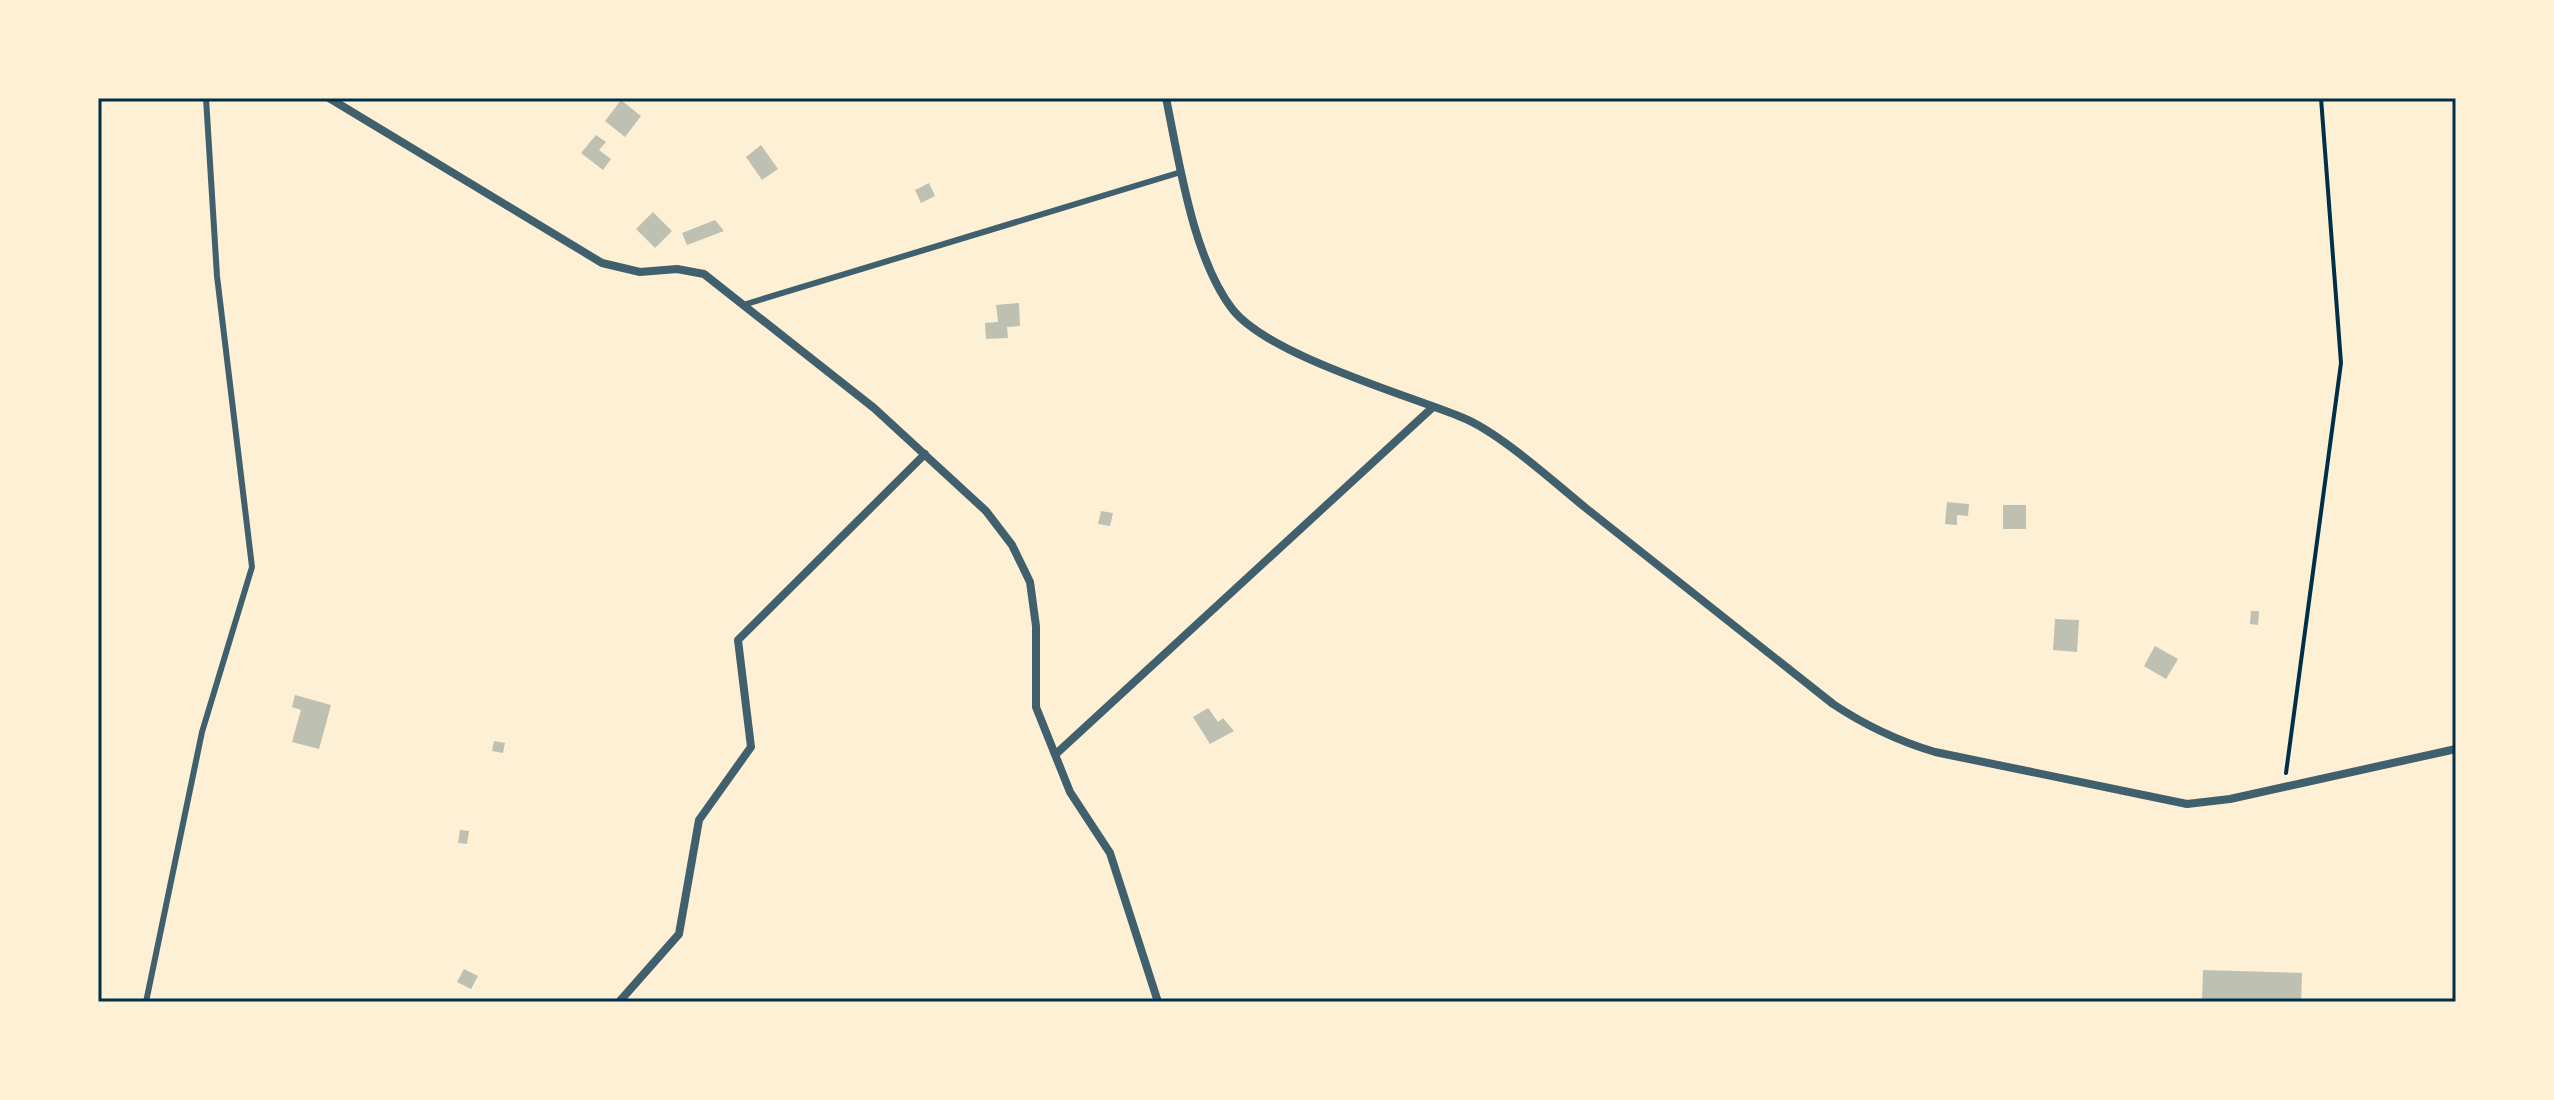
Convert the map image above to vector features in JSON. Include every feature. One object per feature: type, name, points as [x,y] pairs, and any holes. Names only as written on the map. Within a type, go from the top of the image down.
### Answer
[{"type":"street","points":[[329,98],[602,263],[640,272],[677,269],[704,274],[874,408],[986,511],[1012,545],[1030,582],[1036,626],[1036,707],[1057,753],[1070,792],[1110,853],[1158,1002]]},
{"type":"street","points":[[1166,98],[1194,220],[1216,281],[1233,310],[1250,326],[1283,346],[1464,418],[1526,460],[1833,704],[1902,742],[2187,804],[2284,788],[2456,749]]},
{"type":"street","points":[[1057,753],[1433,407]]},
{"type":"street","points":[[619,1002],[679,934],[699,820],[751,747],[738,640],[925,454]]},
{"type":"lane","points":[[146,1002],[202,732],[252,567],[217,276],[206,98]]},
{"type":"lane","points":[[743,305],[1181,172]]},
{"type":"path","points":[[2284,788],[2341,363],[2321,98]]},
{"type":"building","points":[[621,100],[641,116],[625,137],[605,121]]},
{"type":"building","points":[[596,135],[606,142],[599,150],[611,159],[603,170],[581,153]]},
{"type":"building","points":[[761,145],[778,169],[762,180],[746,157]]},
{"type":"building","points":[[929,183],[935,196],[921,203],[915,190]]},
{"type":"building","points":[[653,212],[672,231],[655,248],[636,229]]},
{"type":"building","points":[[715,220],[724,231],[687,245],[682,233]]},
{"type":"building","points":[[1019,303],[1020,326],[1007,327],[1008,338],[986,339],[985,323],[998,322],[996,305]]},
{"type":"building","points":[[1947,502],[1969,504],[1968,516],[1957,515],[1957,525],[1945,524]]},
{"type":"building","points":[[2003,505],[2026,505],[2026,529],[2003,529]]},
{"type":"building","points":[[1101,511],[1113,513],[1110,526],[1098,524]]},
{"type":"building","points":[[2251,611],[2259,611],[2258,625],[2250,624]]},
{"type":"building","points":[[2055,619],[2079,620],[2077,652],[2053,650]]},
{"type":"building","points":[[2155,646],[2178,659],[2166,679],[2144,666]]},
{"type":"building","points":[[295,695],[331,705],[319,749],[292,742],[301,710],[292,707]]},
{"type":"building","points":[[1208,708],[1218,722],[1223,718],[1234,731],[1210,744],[1193,717]]},
{"type":"building","points":[[494,741],[505,743],[503,753],[492,751]]},
{"type":"building","points":[[460,830],[469,831],[467,844],[458,843]]},
{"type":"building","points":[[464,969],[478,976],[471,989],[457,982]]},
{"type":"building","points":[[2203,970],[2302,973],[2301,1002],[2202,1001]]}]
